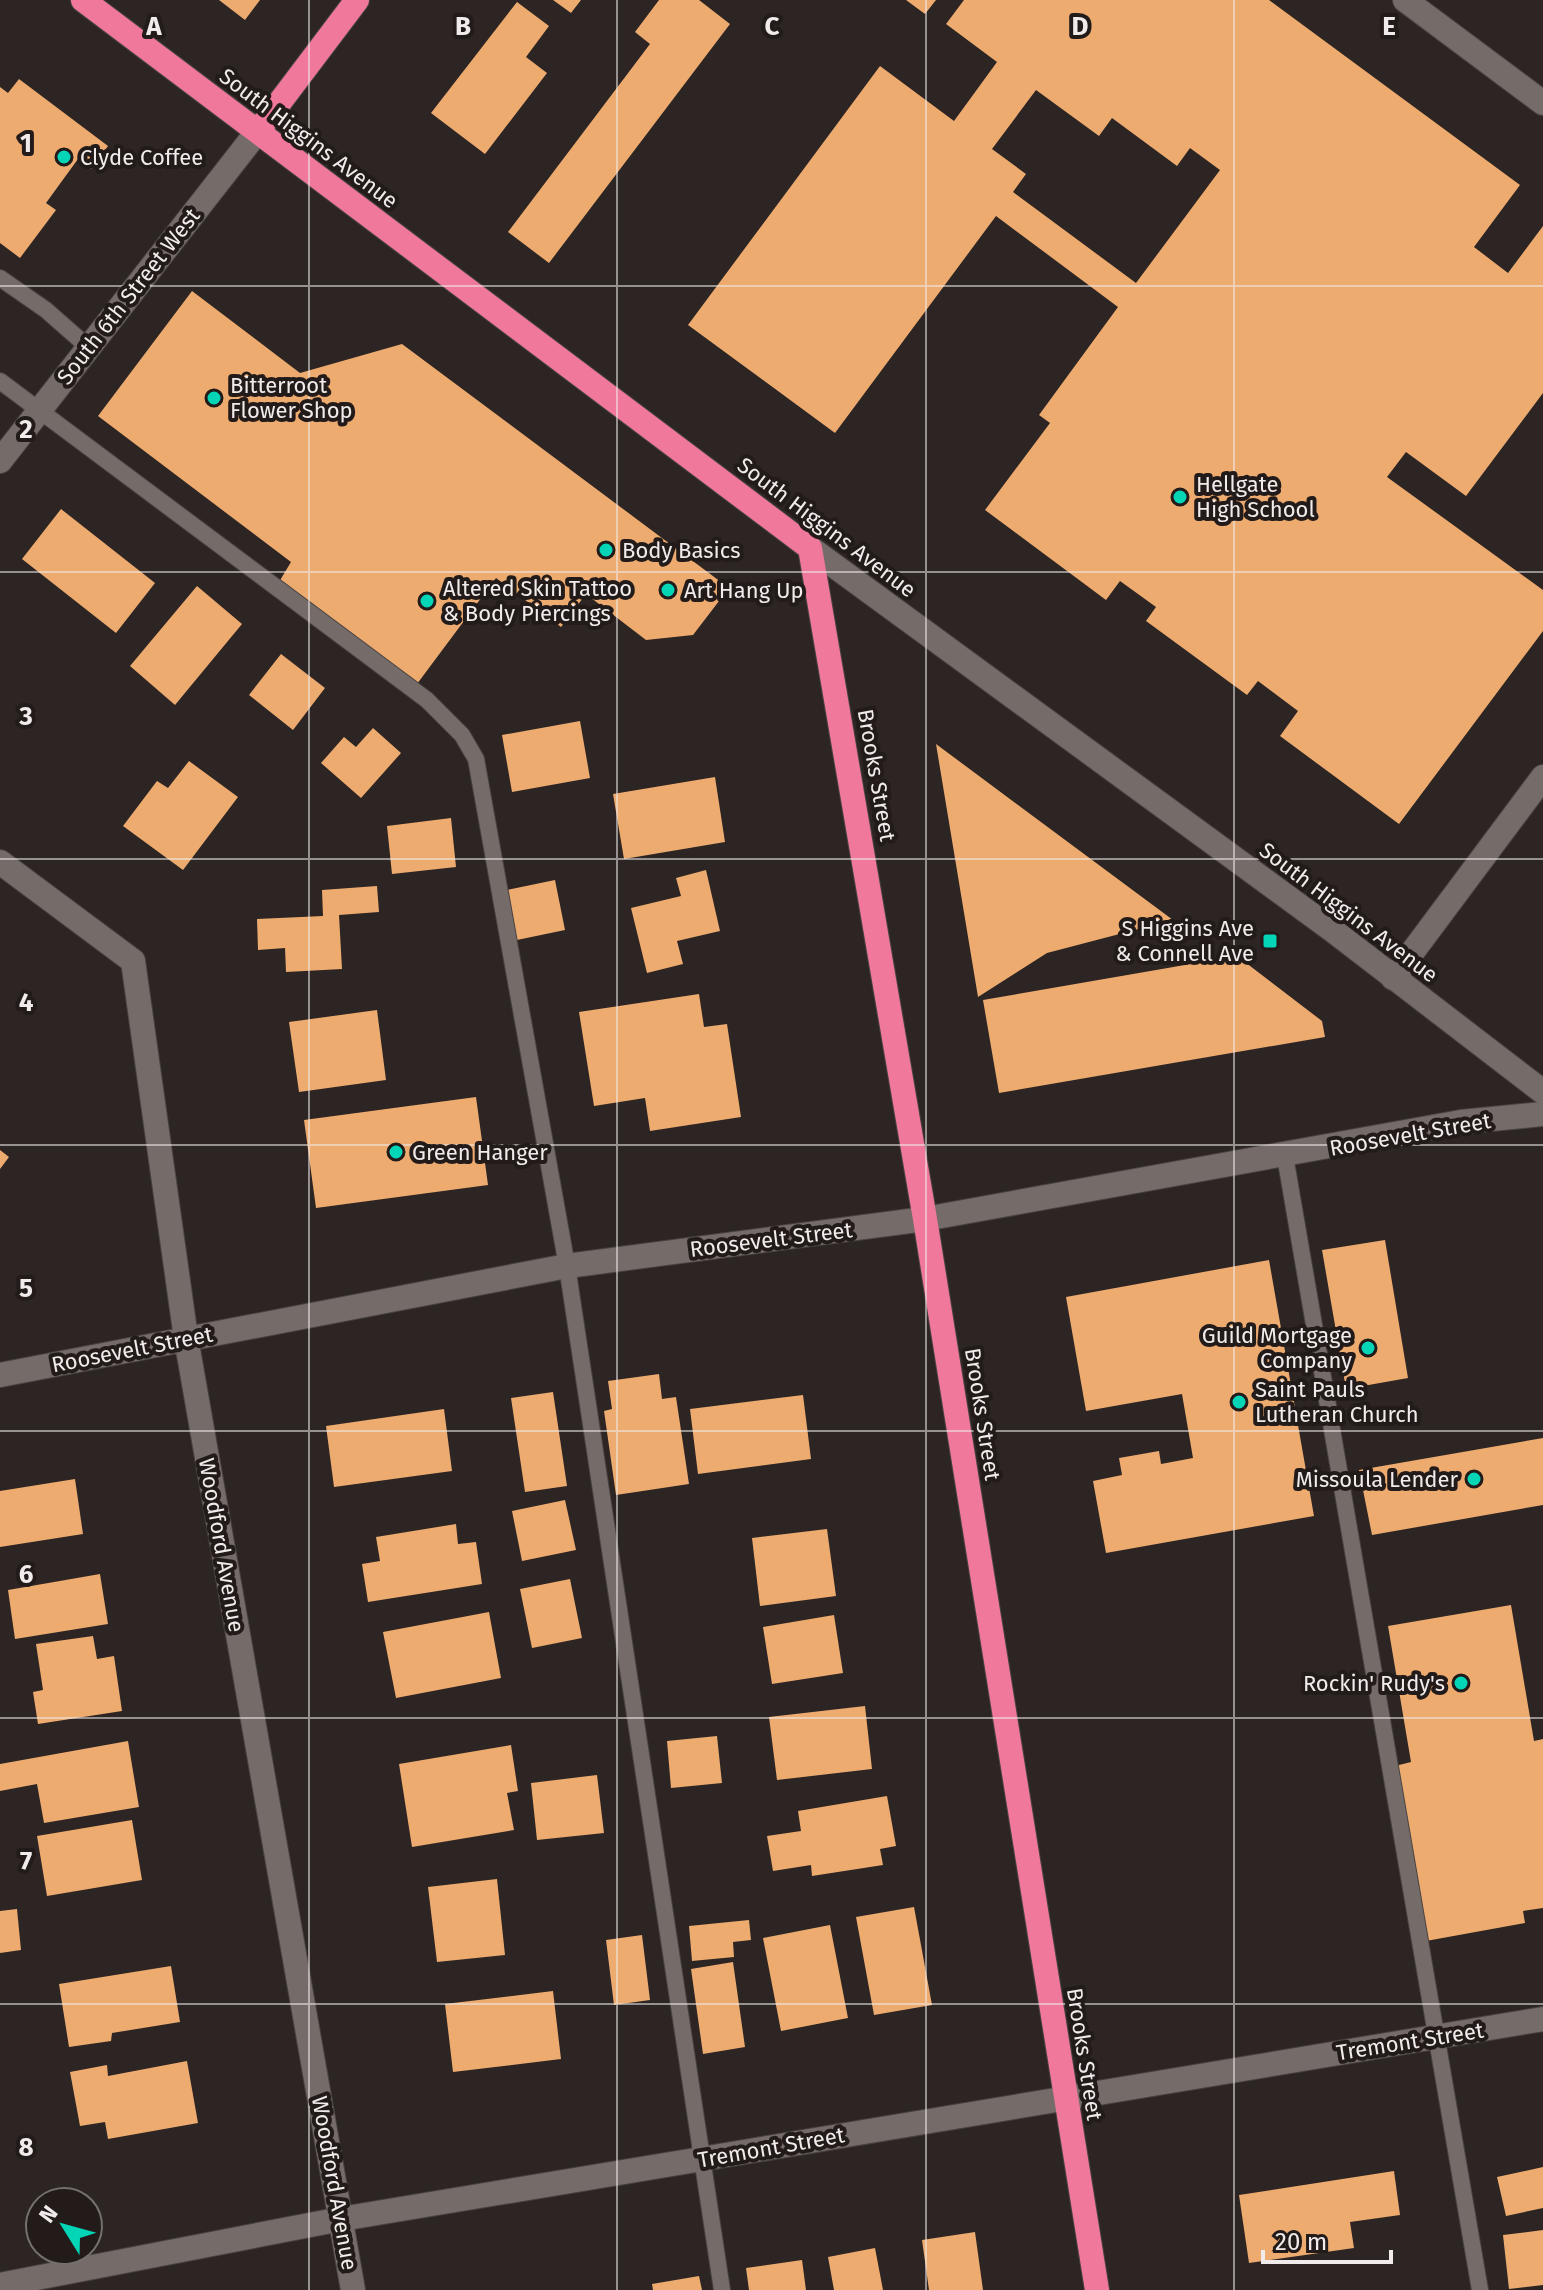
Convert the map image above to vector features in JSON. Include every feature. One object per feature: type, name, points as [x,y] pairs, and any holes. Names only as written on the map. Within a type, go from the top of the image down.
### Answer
[{"type":"highway","name":"South Higgins Avenue","points":[[83,0],[810,548]]},
{"type":"highway","points":[[258,131],[357,0]]},
{"type":"highway","name":"Brooks Street","points":[[810,548],[925,1219],[1097,2290]]},
{"type":"street","points":[[1405,0],[1543,103]]},
{"type":"street","name":"South 6th Street West","points":[[0,461],[258,131]]},
{"type":"street","name":"South Higgins Avenue","points":[[810,548],[1543,1092]]},
{"type":"street","points":[[1393,978],[1543,777]]},
{"type":"street","name":"Woodford Avenue","points":[[0,862],[133,961],[186,1338],[353,2290]]},
{"type":"street","name":"Roosevelt Street","points":[[0,1375],[567,1266],[925,1219],[1461,1122],[1543,1114]]},
{"type":"street","name":"Tremont Street","points":[[0,2285],[341,2219],[1543,2019]]},
{"type":"lane","points":[[0,278],[46,310],[88,347]]},
{"type":"lane","points":[[0,381],[427,700],[462,735],[476,759],[567,1266],[722,2290]]},
{"type":"lane","points":[[1285,1156],[1480,2290]]},
{"type":"building","points":[[219,0],[260,0],[245,20]]},
{"type":"building","points":[[553,0],[581,0],[571,13]]},
{"type":"building","points":[[659,0],[699,0],[730,24],[549,263],[508,232],[650,44],[635,32]]},
{"type":"building","points":[[906,0],[936,0],[925,14]]},
{"type":"building","points":[[964,0],[1269,0],[1520,185],[1474,247],[1508,273],[1543,226],[1543,393],[1466,496],[1406,452],[1387,477],[1543,590],[1543,631],[1399,824],[1280,736],[1298,711],[1258,681],[1247,695],[1146,621],[1156,607],[1120,581],[1106,600],[985,510],[1050,423],[1039,415],[1118,307],[996,216],[835,433],[688,325],[880,66],[954,121],[997,62],[946,24]],"holes":[[[1036,90],[1099,136],[1112,118],[1177,166],[1190,148],[1220,170],[1136,283],[1013,192],[1026,174],[992,149]]]},
{"type":"building","points":[[517,2],[549,26],[526,57],[547,73],[485,154],[431,113]]},
{"type":"building","points":[[19,79],[108,146],[91,169],[78,159],[46,203],[56,210],[20,258],[0,243],[0,87],[8,93]]},
{"type":"building","points":[[192,291],[300,373],[402,344],[729,588],[693,635],[646,640],[586,594],[561,627],[496,578],[417,684],[279,582],[291,562],[98,416]]},
{"type":"building","points":[[61,509],[155,583],[116,633],[22,559]]},
{"type":"building","points":[[197,586],[242,624],[175,705],[130,666]]},
{"type":"building","points":[[281,654],[325,688],[293,730],[249,695]]},
{"type":"building","points":[[580,721],[590,778],[512,792],[502,735]]},
{"type":"building","points":[[373,728],[401,753],[361,798],[321,763],[344,737],[356,747]]},
{"type":"building","points":[[936,744],[1173,920],[1047,953],[978,997]]},
{"type":"building","points":[[189,761],[238,797],[183,870],[123,826],[157,781],[168,788]]},
{"type":"building","points":[[715,777],[725,842],[624,859],[613,794]]},
{"type":"building","points":[[451,818],[456,867],[392,874],[387,826]]},
{"type":"building","points":[[706,870],[720,931],[677,941],[683,964],[647,973],[631,908],[681,896],[676,878]]},
{"type":"building","points":[[555,880],[565,930],[517,940],[507,890]]},
{"type":"building","points":[[377,886],[379,912],[339,915],[342,969],[286,972],[285,948],[258,950],[257,919],[323,916],[322,890]]},
{"type":"building","points":[[1237,956],[1322,1021],[1325,1037],[999,1093],[983,1000]]},
{"type":"building","points":[[699,994],[704,1027],[727,1024],[741,1117],[650,1131],[645,1098],[594,1106],[579,1012]]},
{"type":"building","points":[[377,1010],[386,1080],[299,1092],[289,1022]]},
{"type":"building","name":"Green Hanger","points":[[476,1097],[488,1185],[316,1208],[304,1120]]},
{"type":"building","points":[[0,1150],[9,1157],[0,1169]]},
{"type":"building","points":[[1385,1240],[1408,1378],[1346,1389],[1322,1250]]},
{"type":"building","name":"Saint Pauls Lutheran Church","points":[[1269,1260],[1314,1516],[1106,1553],[1093,1481],[1122,1475],[1119,1458],[1159,1451],[1161,1464],[1193,1458],[1182,1394],[1086,1411],[1066,1297]]},
{"type":"building","points":[[659,1374],[662,1399],[676,1397],[689,1484],[616,1495],[604,1411],[612,1409],[608,1381]]},
{"type":"building","points":[[553,1392],[567,1486],[525,1492],[511,1398]]},
{"type":"building","points":[[803,1395],[811,1459],[698,1474],[690,1409]]},
{"type":"building","points":[[444,1409],[452,1471],[334,1487],[326,1426]]},
{"type":"building","points":[[1543,1438],[1543,1505],[1372,1535],[1359,1470]]},
{"type":"building","points":[[75,1479],[83,1534],[0,1547],[0,1491]]},
{"type":"building","points":[[565,1500],[576,1550],[522,1561],[512,1511]]},
{"type":"building","points":[[456,1524],[458,1544],[476,1542],[482,1584],[368,1602],[362,1564],[380,1561],[376,1537]]},
{"type":"building","points":[[827,1529],[836,1596],[760,1606],[752,1538]]},
{"type":"building","points":[[100,1574],[108,1624],[15,1639],[8,1590]]},
{"type":"building","points":[[570,1579],[582,1638],[532,1648],[520,1589]]},
{"type":"building","points":[[1511,1605],[1534,1741],[1543,1739],[1543,1908],[1523,1911],[1525,1923],[1426,1941],[1395,1766],[1411,1762],[1388,1626]]},
{"type":"building","points":[[489,1612],[501,1678],[396,1698],[383,1632]]},
{"type":"building","points":[[834,1615],[843,1673],[772,1684],[763,1627]]},
{"type":"building","points":[[93,1636],[97,1659],[114,1656],[122,1711],[38,1724],[33,1692],[43,1690],[36,1644]]},
{"type":"building","points":[[865,1706],[872,1769],[777,1780],[769,1717]]},
{"type":"building","points":[[717,1736],[722,1783],[671,1788],[667,1741]]},
{"type":"building","points":[[128,1741],[139,1807],[44,1823],[37,1784],[0,1791],[0,1764]]},
{"type":"building","points":[[511,1745],[518,1791],[507,1793],[514,1830],[412,1847],[399,1764]]},
{"type":"building","points":[[597,1775],[604,1833],[537,1840],[531,1783]]},
{"type":"building","points":[[887,1796],[896,1846],[880,1849],[883,1865],[812,1876],[811,1865],[773,1871],[767,1836],[801,1831],[798,1811]]},
{"type":"building","points":[[132,1820],[142,1880],[47,1896],[37,1836]]},
{"type":"building","points":[[497,1879],[505,1955],[437,1962],[428,1887]]},
{"type":"building","points":[[914,1907],[932,2005],[874,2015],[856,1917]]},
{"type":"building","points":[[17,1909],[21,1950],[0,1953],[0,1911]]},
{"type":"building","points":[[749,1920],[751,1940],[733,1942],[734,1957],[692,1961],[689,1926]]},
{"type":"building","points":[[830,1925],[848,2018],[781,2031],[763,1938]]},
{"type":"building","points":[[642,1935],[650,2000],[614,2005],[606,1940]]},
{"type":"building","points":[[733,1962],[745,2047],[703,2054],[691,1969]]},
{"type":"building","points":[[171,1966],[180,2022],[112,2033],[111,2041],[69,2047],[59,1984]]},
{"type":"building","points":[[553,1991],[561,2059],[453,2072],[445,2004]]},
{"type":"building","points":[[187,2061],[198,2123],[108,2139],[105,2122],[80,2126],[70,2072],[107,2065],[108,2076]]},
{"type":"building","points":[[1543,2167],[1543,2208],[1506,2216],[1497,2177]]},
{"type":"building","points":[[1394,2171],[1400,2215],[1350,2222],[1354,2248],[1249,2263],[1239,2195]]},
{"type":"building","points":[[1543,2230],[1543,2285],[1509,2289],[1503,2235]]},
{"type":"building","points":[[975,2232],[983,2290],[929,2290],[922,2240]]},
{"type":"building","points":[[875,2248],[883,2290],[834,2290],[828,2257]]},
{"type":"building","points":[[802,2260],[806,2290],[749,2290],[746,2268]]},
{"type":"building","points":[[699,2276],[702,2290],[653,2290],[652,2284]]},
{"type":"place","name":"Clyde Coffee","points":[[64,157]]},
{"type":"place","name":"Bitterroot Flower Shop","points":[[214,398]]},
{"type":"place","name":"Hellgate High School","points":[[1180,497]]},
{"type":"place","name":"Body Basics","points":[[606,550]]},
{"type":"place","name":"Art Hang Up","points":[[668,590]]},
{"type":"place","name":"Altered Skin Tattoo & Body Piercings","points":[[427,601]]},
{"type":"place","name":"S Higgins Ave & Connell Ave","points":[[1270,941]]},
{"type":"place","name":"Green Hanger","points":[[396,1152]]},
{"type":"place","name":"Guild Mortgage Company","points":[[1368,1348]]},
{"type":"place","name":"Saint Pauls Lutheran Church","points":[[1239,1402]]},
{"type":"place","name":"Missoula Lender","points":[[1474,1479]]},
{"type":"place","name":"Rockin' Rudy's","points":[[1461,1683]]}]
